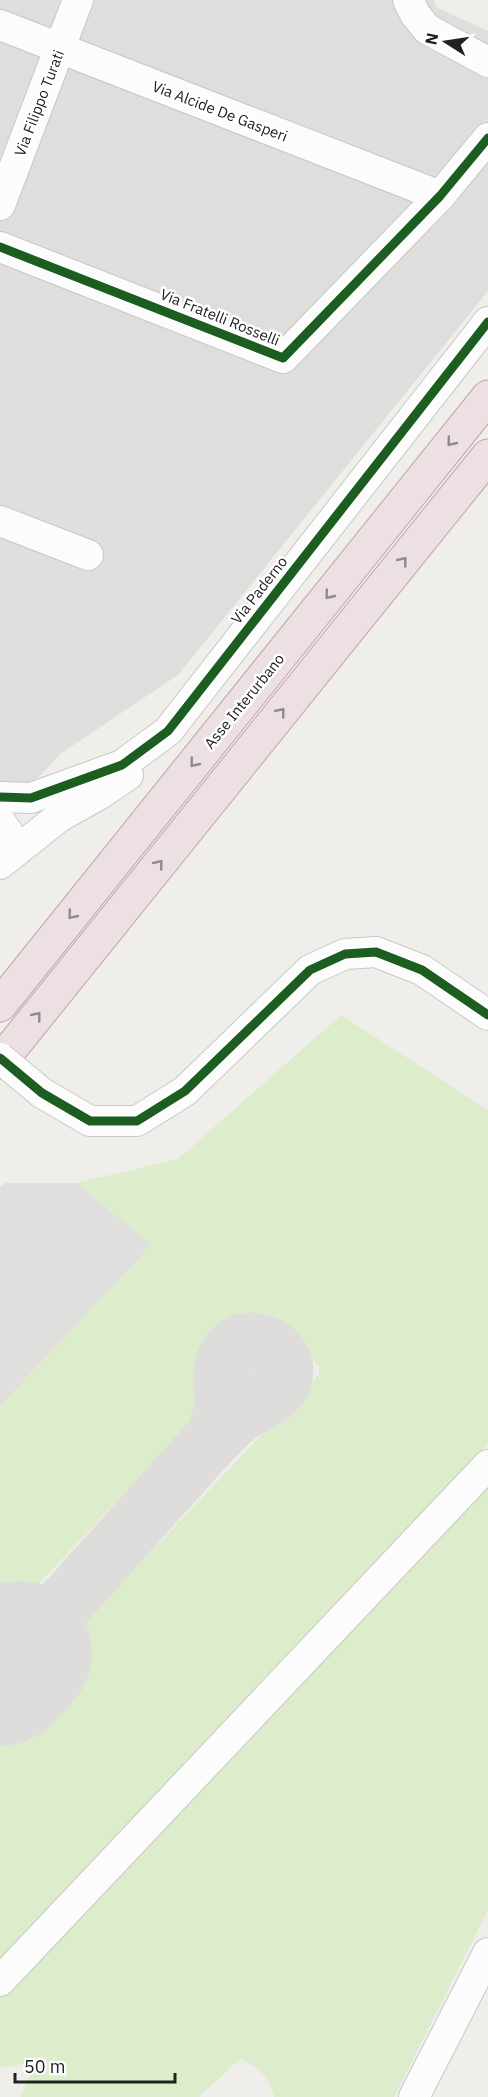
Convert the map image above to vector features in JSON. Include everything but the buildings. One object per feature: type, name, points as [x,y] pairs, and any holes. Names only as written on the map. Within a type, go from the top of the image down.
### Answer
[{"type":"highway","name":"Asse Interurbano","points":[[0,1005],[488,397]]},
{"type":"highway","points":[[0,1060],[488,456]]},
{"type":"street","name":"Via Filippo Turati","points":[[0,205],[78,0]]},
{"type":"street","points":[[408,0],[415,14],[427,29],[488,62]]},
{"type":"street","name":"Via Alcide De Gasperi","points":[[0,25],[440,196]]},
{"type":"street","name":"Via Fratelli Rosselli","points":[[0,247],[283,358],[440,196],[488,138]]},
{"type":"street","name":"Via Paderno","points":[[0,864],[59,817],[126,777],[168,731],[488,322]]},
{"type":"street","points":[[0,521],[88,555]]},
{"type":"street","name":"Via Paderno","points":[[0,797],[31,798],[122,765],[168,731]]},
{"type":"street","points":[[59,817],[65,786]]},
{"type":"street","points":[[3,835],[31,798]]},
{"type":"street","points":[[0,1060],[42,1093],[90,1121],[137,1121],[185,1091],[310,970],[345,954],[376,952],[423,969],[488,1015]]},
{"type":"street","points":[[0,1980],[488,1465]]},
{"type":"street","points":[[414,2097],[488,1953]]},
{"type":"shaded area","points":[[0,0],[434,0],[436,7],[488,31],[488,291],[178,675],[60,754],[0,819]]},
{"type":"shaded area","points":[[0,262],[54,284],[0,429]]},
{"type":"shaded area","points":[[0,487],[109,530],[105,544],[124,552],[110,590],[88,582],[82,598],[39,580],[41,569],[0,554]]},
{"type":"shaded area","points":[[5,1183],[76,1183],[151,1245],[0,1406],[0,1188]]},
{"type":"green space","points":[[341,1015],[488,1110],[488,1444],[0,1959],[0,1711],[319,1374],[319,1366],[288,1339],[268,1326],[245,1321],[223,1327],[214,1333],[202,1352],[199,1363],[209,1399],[203,1410],[0,1625],[0,1406],[151,1245],[76,1183],[178,1159]]},
{"type":"green space","points":[[488,1475],[488,1910],[394,2097],[274,2097],[269,2083],[262,2074],[240,2059],[199,2097],[21,2097],[33,2068],[24,2064],[0,2068],[0,1991]]},
{"type":"taxiway","points":[[20,1653],[216,1435],[240,1413],[275,1391],[283,1378],[284,1366],[279,1356],[270,1347],[247,1342],[236,1346],[227,1357],[223,1376],[223,1408],[216,1435]]},
{"type":"runway","points":[[0,1674],[20,1653]]},
{"type":"cycle path","points":[[0,247],[283,358],[440,196],[488,138]]},
{"type":"cycle path","points":[[0,797],[31,798],[122,765],[168,731],[488,322]]},
{"type":"cycle path","points":[[0,1058],[42,1093],[90,1121],[137,1121],[185,1091],[310,970],[345,954],[376,952],[422,970],[488,1015]]}]
